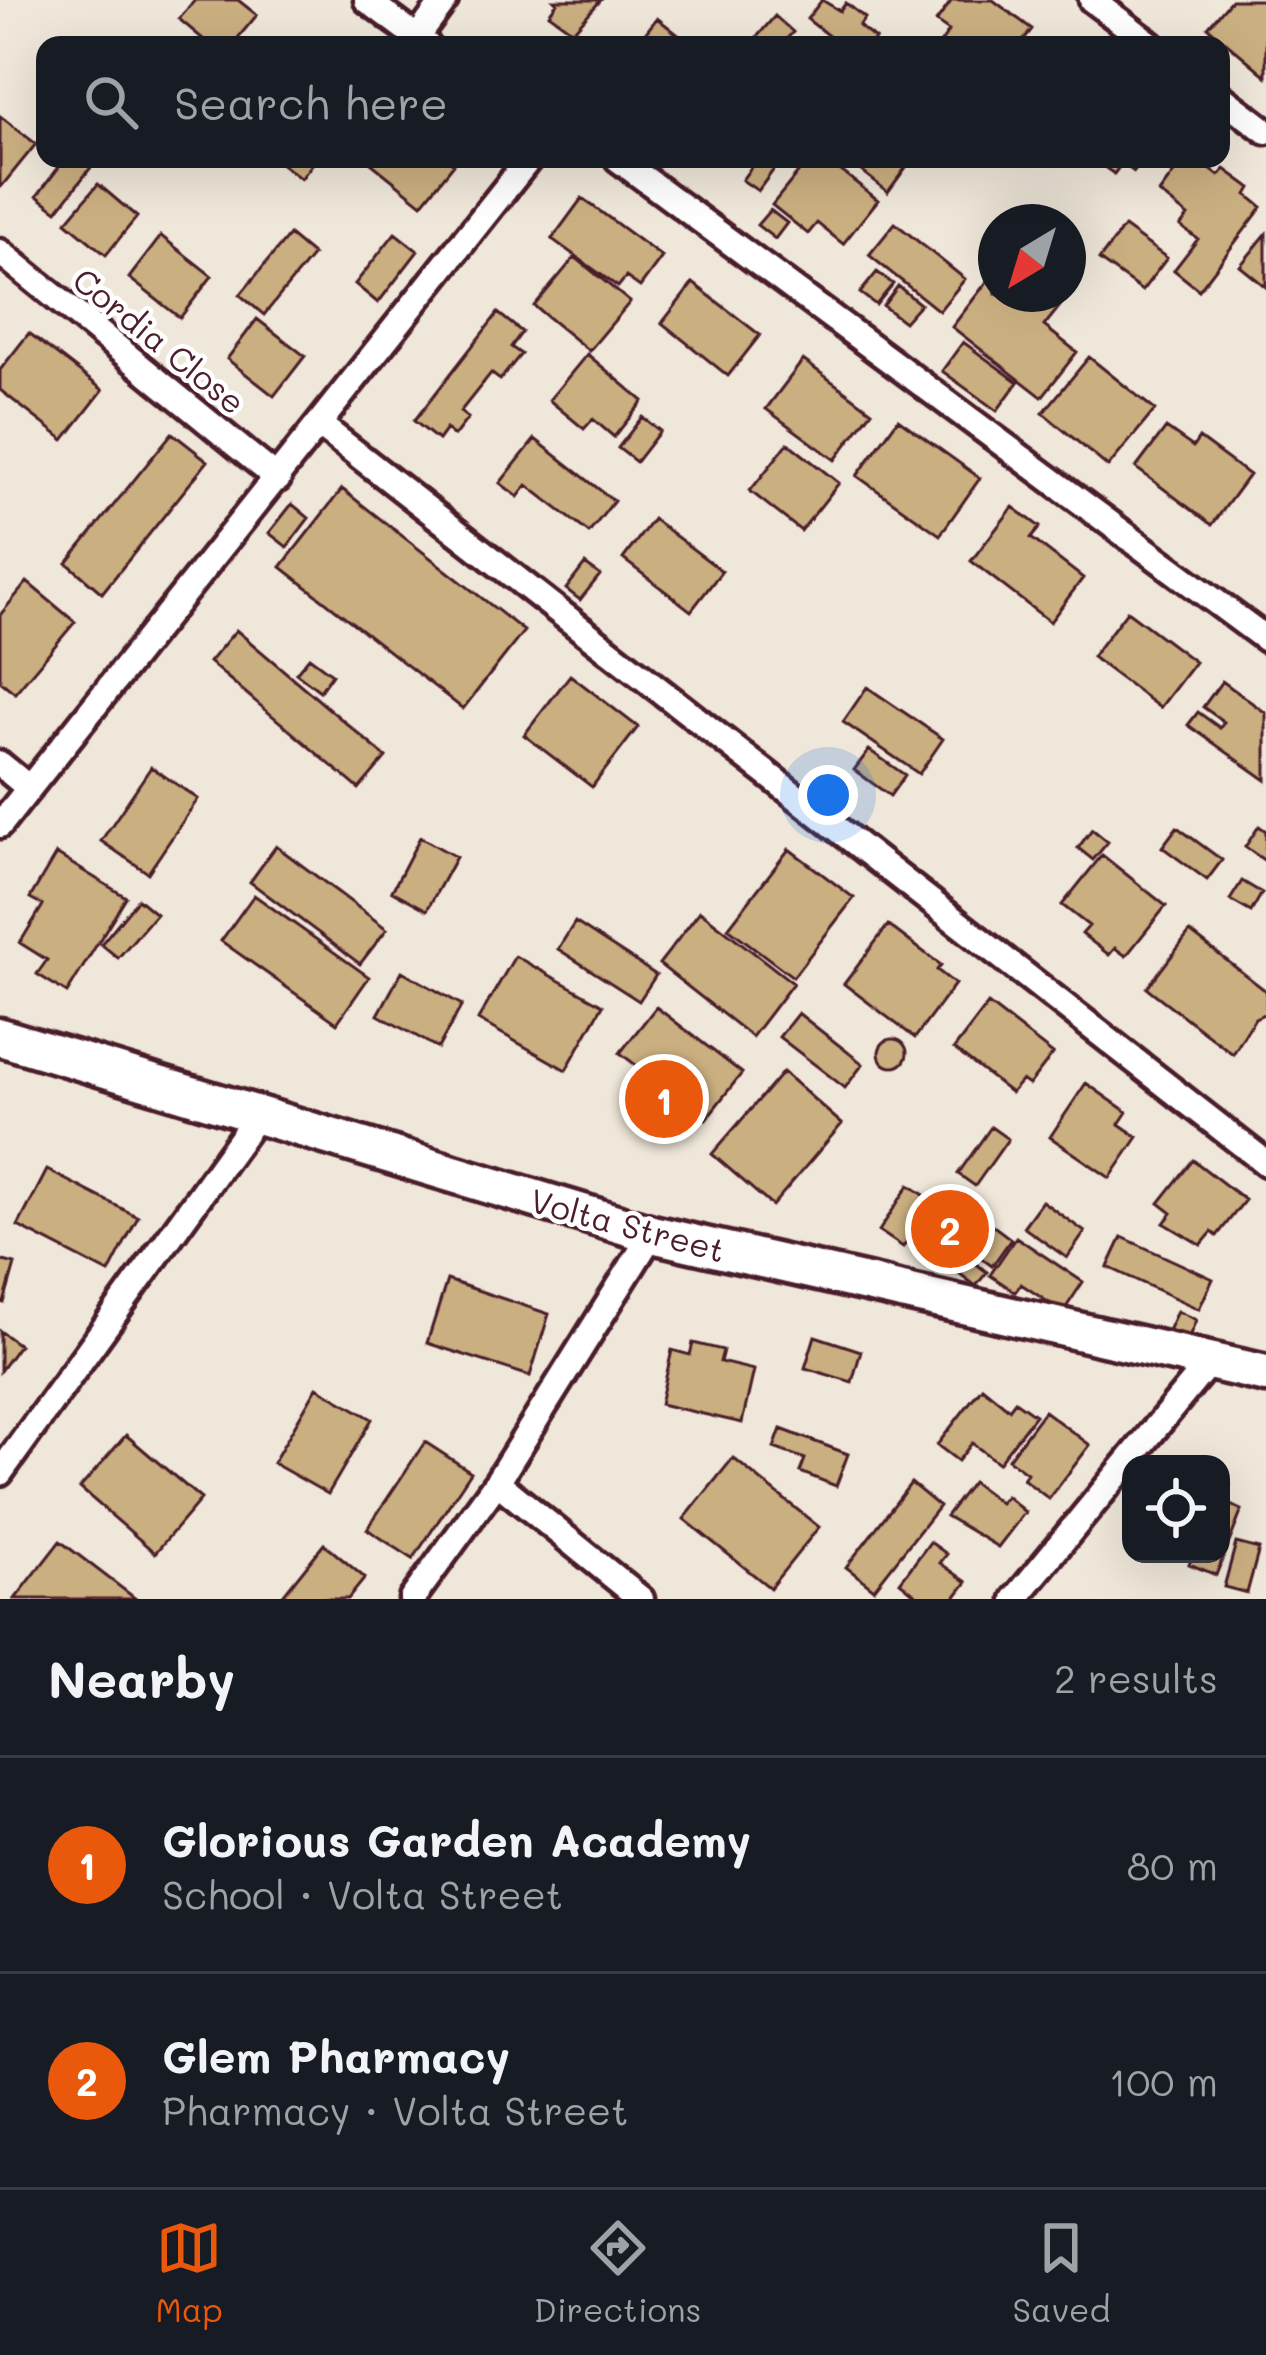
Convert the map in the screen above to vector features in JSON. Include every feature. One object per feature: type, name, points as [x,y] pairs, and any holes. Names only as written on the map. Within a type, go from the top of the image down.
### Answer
[{"type":"street","points":[[367,0],[414,36]]},
{"type":"street","points":[[425,36],[445,0]]},
{"type":"street","points":[[1092,0],[1140,36]]},
{"type":"street","points":[[1230,104],[1266,131]]},
{"type":"street","points":[[0,825],[522,168]]},
{"type":"street","points":[[630,168],[1266,639]]},
{"type":"street","name":"Cordia Close","points":[[0,252],[278,479]]},
{"type":"street","points":[[321,426],[1266,1162]]},
{"type":"street","points":[[0,764],[29,788]]},
{"type":"street","name":"Volta Street","points":[[0,1037],[652,1234],[1266,1374]]},
{"type":"street","points":[[0,1472],[257,1116]]},
{"type":"street","points":[[412,1599],[497,1482],[652,1234]]},
{"type":"street","points":[[1016,1599],[1208,1364]]},
{"type":"street","points":[[497,1482],[641,1599]]},
{"type":"building","points":[[195,0],[238,0],[257,15],[240,36],[199,36],[179,19]]},
{"type":"building","points":[[554,0],[601,0],[573,31],[549,14],[557,3]]},
{"type":"building","points":[[822,0],[840,11],[846,3],[865,18],[859,26],[871,36],[829,36],[807,19]]},
{"type":"building","points":[[952,0],[993,0],[1032,29],[1027,36],[945,36],[949,31],[936,22]]},
{"type":"building","points":[[1231,0],[1266,0],[1266,76],[1230,46],[1230,36],[1219,36],[1208,27]]},
{"type":"building","points":[[775,16],[793,32],[789,36],[758,36]]},
{"type":"building","points":[[657,18],[680,36],[643,36]]},
{"type":"building","points":[[0,116],[36,144],[1,187],[0,187]]},
{"type":"building","points":[[58,168],[90,168],[57,211],[37,196]]},
{"type":"building","points":[[287,168],[309,168],[301,179]]},
{"type":"building","points":[[377,168],[451,168],[422,204]]},
{"type":"building","points":[[751,168],[775,168],[758,191],[742,180]]},
{"type":"building","points":[[802,168],[837,168],[878,200],[843,244],[817,223],[808,234],[772,205]]},
{"type":"building","points":[[857,168],[905,168],[888,192]]},
{"type":"building","points":[[1177,168],[1209,168],[1219,176],[1225,169],[1251,188],[1247,195],[1262,207],[1199,290],[1174,270],[1198,239],[1180,226],[1188,216],[1159,193]]},
{"type":"building","points":[[98,184],[137,217],[106,255],[66,222]]},
{"type":"building","points":[[582,198],[662,257],[640,287],[626,277],[618,287],[552,239]]},
{"type":"building","points":[[770,210],[787,223],[775,239],[757,225]]},
{"type":"building","points":[[895,223],[965,279],[939,311],[869,255]]},
{"type":"building","points":[[1124,227],[1167,258],[1142,291],[1099,260]]},
{"type":"building","points":[[395,233],[418,251],[378,303],[355,284]]},
{"type":"building","points":[[1266,234],[1266,287],[1240,266]]},
{"type":"building","points":[[289,235],[313,255],[264,315],[240,295]]},
{"type":"building","points":[[161,236],[212,276],[180,318],[129,278]]},
{"type":"building","points":[[575,257],[630,302],[589,351],[534,306]]},
{"type":"building","points":[[877,272],[893,284],[876,305],[860,293]]},
{"type":"building","points":[[693,283],[760,335],[728,376],[662,323]]},
{"type":"building","points":[[898,286],[920,304],[904,322],[883,306]]},
{"type":"building","points":[[978,293],[978,312],[1055,312],[1044,326],[1077,352],[1042,397],[952,327]]},
{"type":"building","points":[[498,313],[522,332],[511,347],[521,354],[500,380],[491,373],[460,412],[468,418],[454,436],[446,429],[438,440],[414,421]]},
{"type":"building","points":[[257,319],[305,356],[274,396],[227,359]]},
{"type":"building","points":[[29,333],[103,390],[64,440],[0,390],[0,370]]},
{"type":"building","points":[[963,342],[1018,382],[997,411],[942,371]]},
{"type":"building","points":[[587,354],[643,401],[614,437],[593,419],[584,429],[549,400]]},
{"type":"building","points":[[1089,357],[1155,410],[1108,467],[1043,413]]},
{"type":"building","points":[[803,360],[872,411],[835,460],[766,409]]},
{"type":"building","points":[[642,417],[660,431],[636,462],[618,448]]},
{"type":"building","points":[[898,419],[980,478],[940,535],[857,476]]},
{"type":"building","points":[[1166,428],[1193,447],[1199,438],[1249,475],[1212,525],[1136,468]]},
{"type":"building","points":[[172,433],[208,461],[102,593],[67,563]]},
{"type":"building","points":[[535,439],[614,501],[589,533],[527,485],[518,497],[500,483]]},
{"type":"building","points":[[788,443],[839,483],[801,531],[750,491]]},
{"type":"building","points":[[342,489],[524,631],[463,709],[281,567]]},
{"type":"building","points":[[292,504],[309,518],[287,547],[269,533]]},
{"type":"building","points":[[1013,507],[1040,527],[1031,538],[1083,578],[1050,622],[971,561]]},
{"type":"building","points":[[653,519],[722,571],[691,611],[623,559]]},
{"type":"building","points":[[585,564],[600,575],[580,600],[566,589]]},
{"type":"building","points":[[27,582],[75,622],[15,693],[0,681],[0,615]]},
{"type":"building","points":[[1127,611],[1195,662],[1160,708],[1092,657]]},
{"type":"building","points":[[236,630],[386,757],[359,789],[209,662]]},
{"type":"building","points":[[309,657],[332,674],[320,691],[296,673]]},
{"type":"building","points":[[570,675],[638,727],[592,787],[524,735]]},
{"type":"building","points":[[1222,681],[1266,713],[1266,780],[1188,725],[1198,712],[1220,728],[1224,722],[1203,707]]},
{"type":"building","points":[[867,687],[943,739],[919,774],[843,722]]},
{"type":"building","points":[[869,750],[905,775],[890,796],[854,770]]},
{"type":"building","points":[[151,767],[198,799],[148,873],[101,841]]},
{"type":"building","points":[[1259,826],[1266,831],[1265,861],[1245,847]]},
{"type":"building","points":[[1177,827],[1222,860],[1207,880],[1162,847]]},
{"type":"building","points":[[1092,829],[1108,842],[1093,860],[1078,848]]},
{"type":"building","points":[[420,837],[456,857],[427,910],[392,891]]},
{"type":"building","points":[[276,846],[387,929],[360,964],[250,882]]},
{"type":"building","points":[[789,849],[854,898],[793,977],[728,928]]},
{"type":"building","points":[[56,854],[126,897],[67,993],[37,974],[47,960],[20,943],[43,905],[30,898]]},
{"type":"building","points":[[1102,855],[1166,906],[1126,956],[1115,948],[1109,955],[1082,934],[1089,926],[1062,905]]},
{"type":"building","points":[[1242,881],[1262,893],[1251,912],[1230,900]]},
{"type":"building","points":[[254,895],[369,977],[337,1023],[221,941]]},
{"type":"building","points":[[138,899],[156,914],[118,958],[101,944]]},
{"type":"building","points":[[700,911],[793,983],[752,1037],[659,964]]},
{"type":"building","points":[[575,922],[656,975],[639,1001],[558,949]]},
{"type":"building","points":[[888,925],[941,965],[937,970],[955,984],[915,1038],[844,984]]},
{"type":"building","points":[[1190,932],[1266,991],[1266,1013],[1255,1018],[1233,1054],[1147,988]]},
{"type":"building","points":[[515,956],[603,1005],[566,1070],[478,1020]]},
{"type":"building","points":[[402,971],[462,1005],[438,1048],[378,1015]]},
{"type":"building","points":[[988,1004],[1053,1054],[1029,1085],[1022,1080],[1011,1093],[954,1049]]},
{"type":"building","points":[[656,1007],[742,1073],[706,1119],[620,1053]]},
{"type":"building","points":[[798,1013],[863,1064],[845,1088],[779,1037]]},
{"type":"building","points":[[893,1039],[903,1043],[907,1053],[903,1063],[893,1067],[883,1063],[879,1053],[883,1043]]},
{"type":"building","points":[[783,1072],[842,1124],[772,1206],[712,1154]]},
{"type":"building","points":[[1086,1083],[1127,1112],[1119,1124],[1138,1137],[1110,1178],[1050,1137]]},
{"type":"building","points":[[991,1127],[1008,1139],[975,1186],[958,1174]]},
{"type":"building","points":[[1193,1160],[1245,1200],[1217,1236],[1212,1232],[1201,1245],[1164,1223],[1172,1213],[1159,1203]]},
{"type":"building","points":[[47,1170],[138,1217],[109,1273],[18,1226]]},
{"type":"building","points":[[909,1185],[933,1201],[903,1247],[879,1231]]},
{"type":"building","points":[[948,1192],[1011,1239],[992,1266],[976,1254],[971,1260],[987,1272],[976,1286],[913,1239]]},
{"type":"building","points":[[1042,1201],[1085,1232],[1067,1258],[1023,1227]]},
{"type":"building","points":[[1016,1237],[1083,1282],[1063,1312],[1021,1284],[1015,1292],[990,1275]]},
{"type":"building","points":[[1122,1237],[1213,1279],[1199,1309],[1108,1267]]},
{"type":"building","points":[[0,1260],[15,1264],[4,1303],[0,1302]]},
{"type":"building","points":[[447,1280],[549,1314],[530,1376],[427,1343]]},
{"type":"building","points":[[1177,1311],[1196,1320],[1186,1344],[1166,1335]]},
{"type":"building","points":[[0,1331],[19,1345],[0,1371]]},
{"type":"building","points":[[815,1336],[861,1351],[852,1382],[805,1368]]},
{"type":"building","points":[[693,1343],[723,1350],[720,1362],[754,1370],[742,1423],[660,1404],[672,1350],[690,1355]]},
{"type":"building","points":[[317,1387],[372,1419],[328,1494],[273,1463]]},
{"type":"building","points":[[982,1387],[1009,1409],[1015,1401],[1035,1415],[998,1463],[972,1443],[958,1461],[937,1445]]},
{"type":"building","points":[[1044,1411],[1090,1445],[1049,1499],[1023,1479],[1027,1473],[1008,1459]]},
{"type":"building","points":[[781,1429],[848,1454],[836,1486],[800,1472],[805,1459],[774,1448]]},
{"type":"building","points":[[126,1435],[201,1499],[155,1553],[80,1488]]},
{"type":"building","points":[[425,1442],[471,1472],[413,1559],[367,1529]]},
{"type":"building","points":[[733,1458],[819,1527],[770,1588],[684,1519]]},
{"type":"building","points":[[972,1482],[1000,1503],[1006,1496],[1025,1512],[998,1547],[946,1516]]},
{"type":"building","points":[[911,1483],[939,1506],[874,1589],[846,1567]]},
{"type":"building","points":[[1230,1505],[1242,1510],[1230,1540]]},
{"type":"building","points":[[60,1541],[136,1599],[15,1599]]},
{"type":"building","points":[[930,1542],[947,1554],[940,1563],[967,1582],[954,1599],[921,1599],[900,1582]]},
{"type":"building","points":[[1236,1543],[1259,1549],[1247,1593],[1224,1587]]},
{"type":"building","points":[[324,1544],[365,1578],[348,1599],[280,1599]]},
{"type":"building","points":[[1189,1563],[1221,1563],[1216,1575]]},
{"type":"place","name":"Glorious Garden Academy","points":[[664,1099]]},
{"type":"place","name":"Glem Pharmacy","points":[[950,1229]]}]
